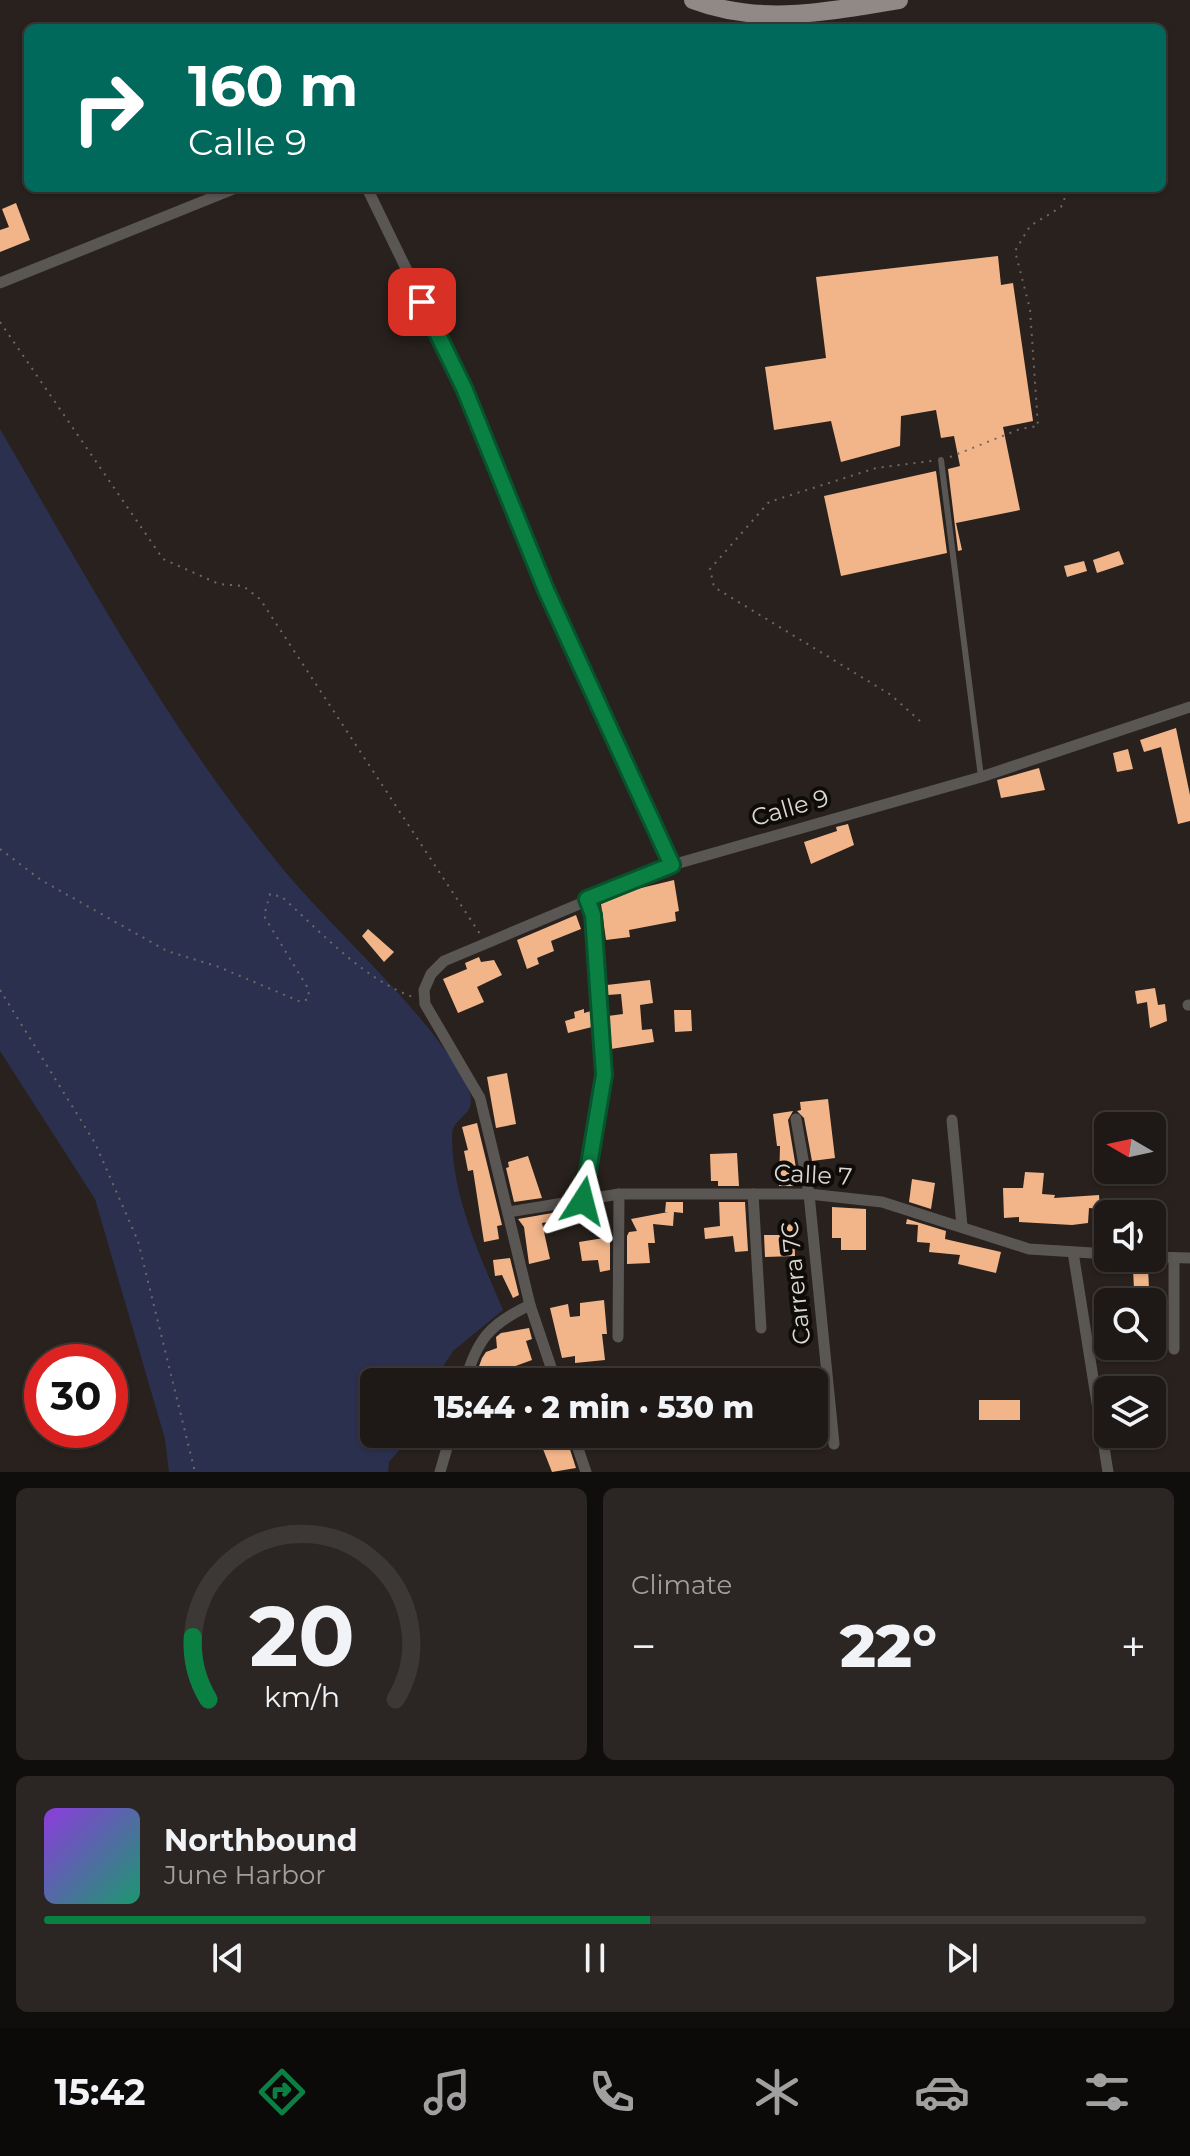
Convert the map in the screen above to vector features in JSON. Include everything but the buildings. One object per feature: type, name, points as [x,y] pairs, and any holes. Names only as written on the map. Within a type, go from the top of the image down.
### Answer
[{"type":"main road","points":[[693,0],[746,14],[786,16],[899,0]]},
{"type":"street","points":[[0,283],[226,192]]},
{"type":"street","points":[[369,192],[464,388],[546,590],[672,865]]},
{"type":"street","name":"Calle 9","points":[[425,1004],[424,990],[431,974],[444,961],[484,941],[672,865],[981,777],[1190,707]]},
{"type":"street","points":[[583,1201],[604,1075],[593,915],[587,899]]},
{"type":"street","points":[[425,1004],[480,1098],[530,1305],[551,1368]]},
{"type":"street","name":"Carrera 7C","points":[[796,1119],[809,1194],[834,1444]]},
{"type":"street","points":[[952,1120],[962,1226]]},
{"type":"street","points":[[618,1337],[619,1194]]},
{"type":"street","name":"Calle 7","points":[[508,1212],[619,1194],[809,1194],[882,1202],[1029,1249],[1094,1253]]},
{"type":"street","points":[[753,1194],[761,1328]]},
{"type":"street","points":[[1073,1252],[1108,1472]]},
{"type":"street","points":[[1166,1258],[1190,1258]]},
{"type":"street","points":[[1174,1258],[1174,1349]]},
{"type":"street","points":[[469,1368],[474,1348],[502,1318],[530,1305]]},
{"type":"street","points":[[440,1472],[447,1448]]},
{"type":"street","points":[[578,1448],[586,1472]]},
{"type":"lane","points":[[941,460],[981,777]]},
{"type":"path","points":[[920,721],[891,695],[714,587],[710,569],[769,502],[876,468],[941,460],[1020,429],[1038,426],[1030,309],[1015,251],[1030,226],[1061,207],[1067,192]]},
{"type":"path","points":[[0,322],[163,559],[219,584],[243,586],[260,599],[484,941]]},
{"type":"path","points":[[0,849],[41,880],[167,951],[219,967],[301,1002],[308,999],[309,990],[264,916],[270,894],[282,897],[390,989],[425,1004]]},
{"type":"path","points":[[0,990],[95,1143],[138,1241],[195,1472]]},
{"type":"shaded area","points":[[0,429],[97,597],[201,760],[300,889],[421,1019],[461,1074],[468,1089],[470,1107],[453,1128],[453,1158],[469,1225],[503,1310],[453,1351],[442,1368],[360,1368],[360,1448],[401,1448],[389,1462],[388,1472],[169,1472],[165,1439],[95,1199],[0,1051]]},
{"type":"route","points":[[422,302],[464,388],[546,590],[672,865],[587,899],[593,915],[604,1075],[583,1201]]}]
